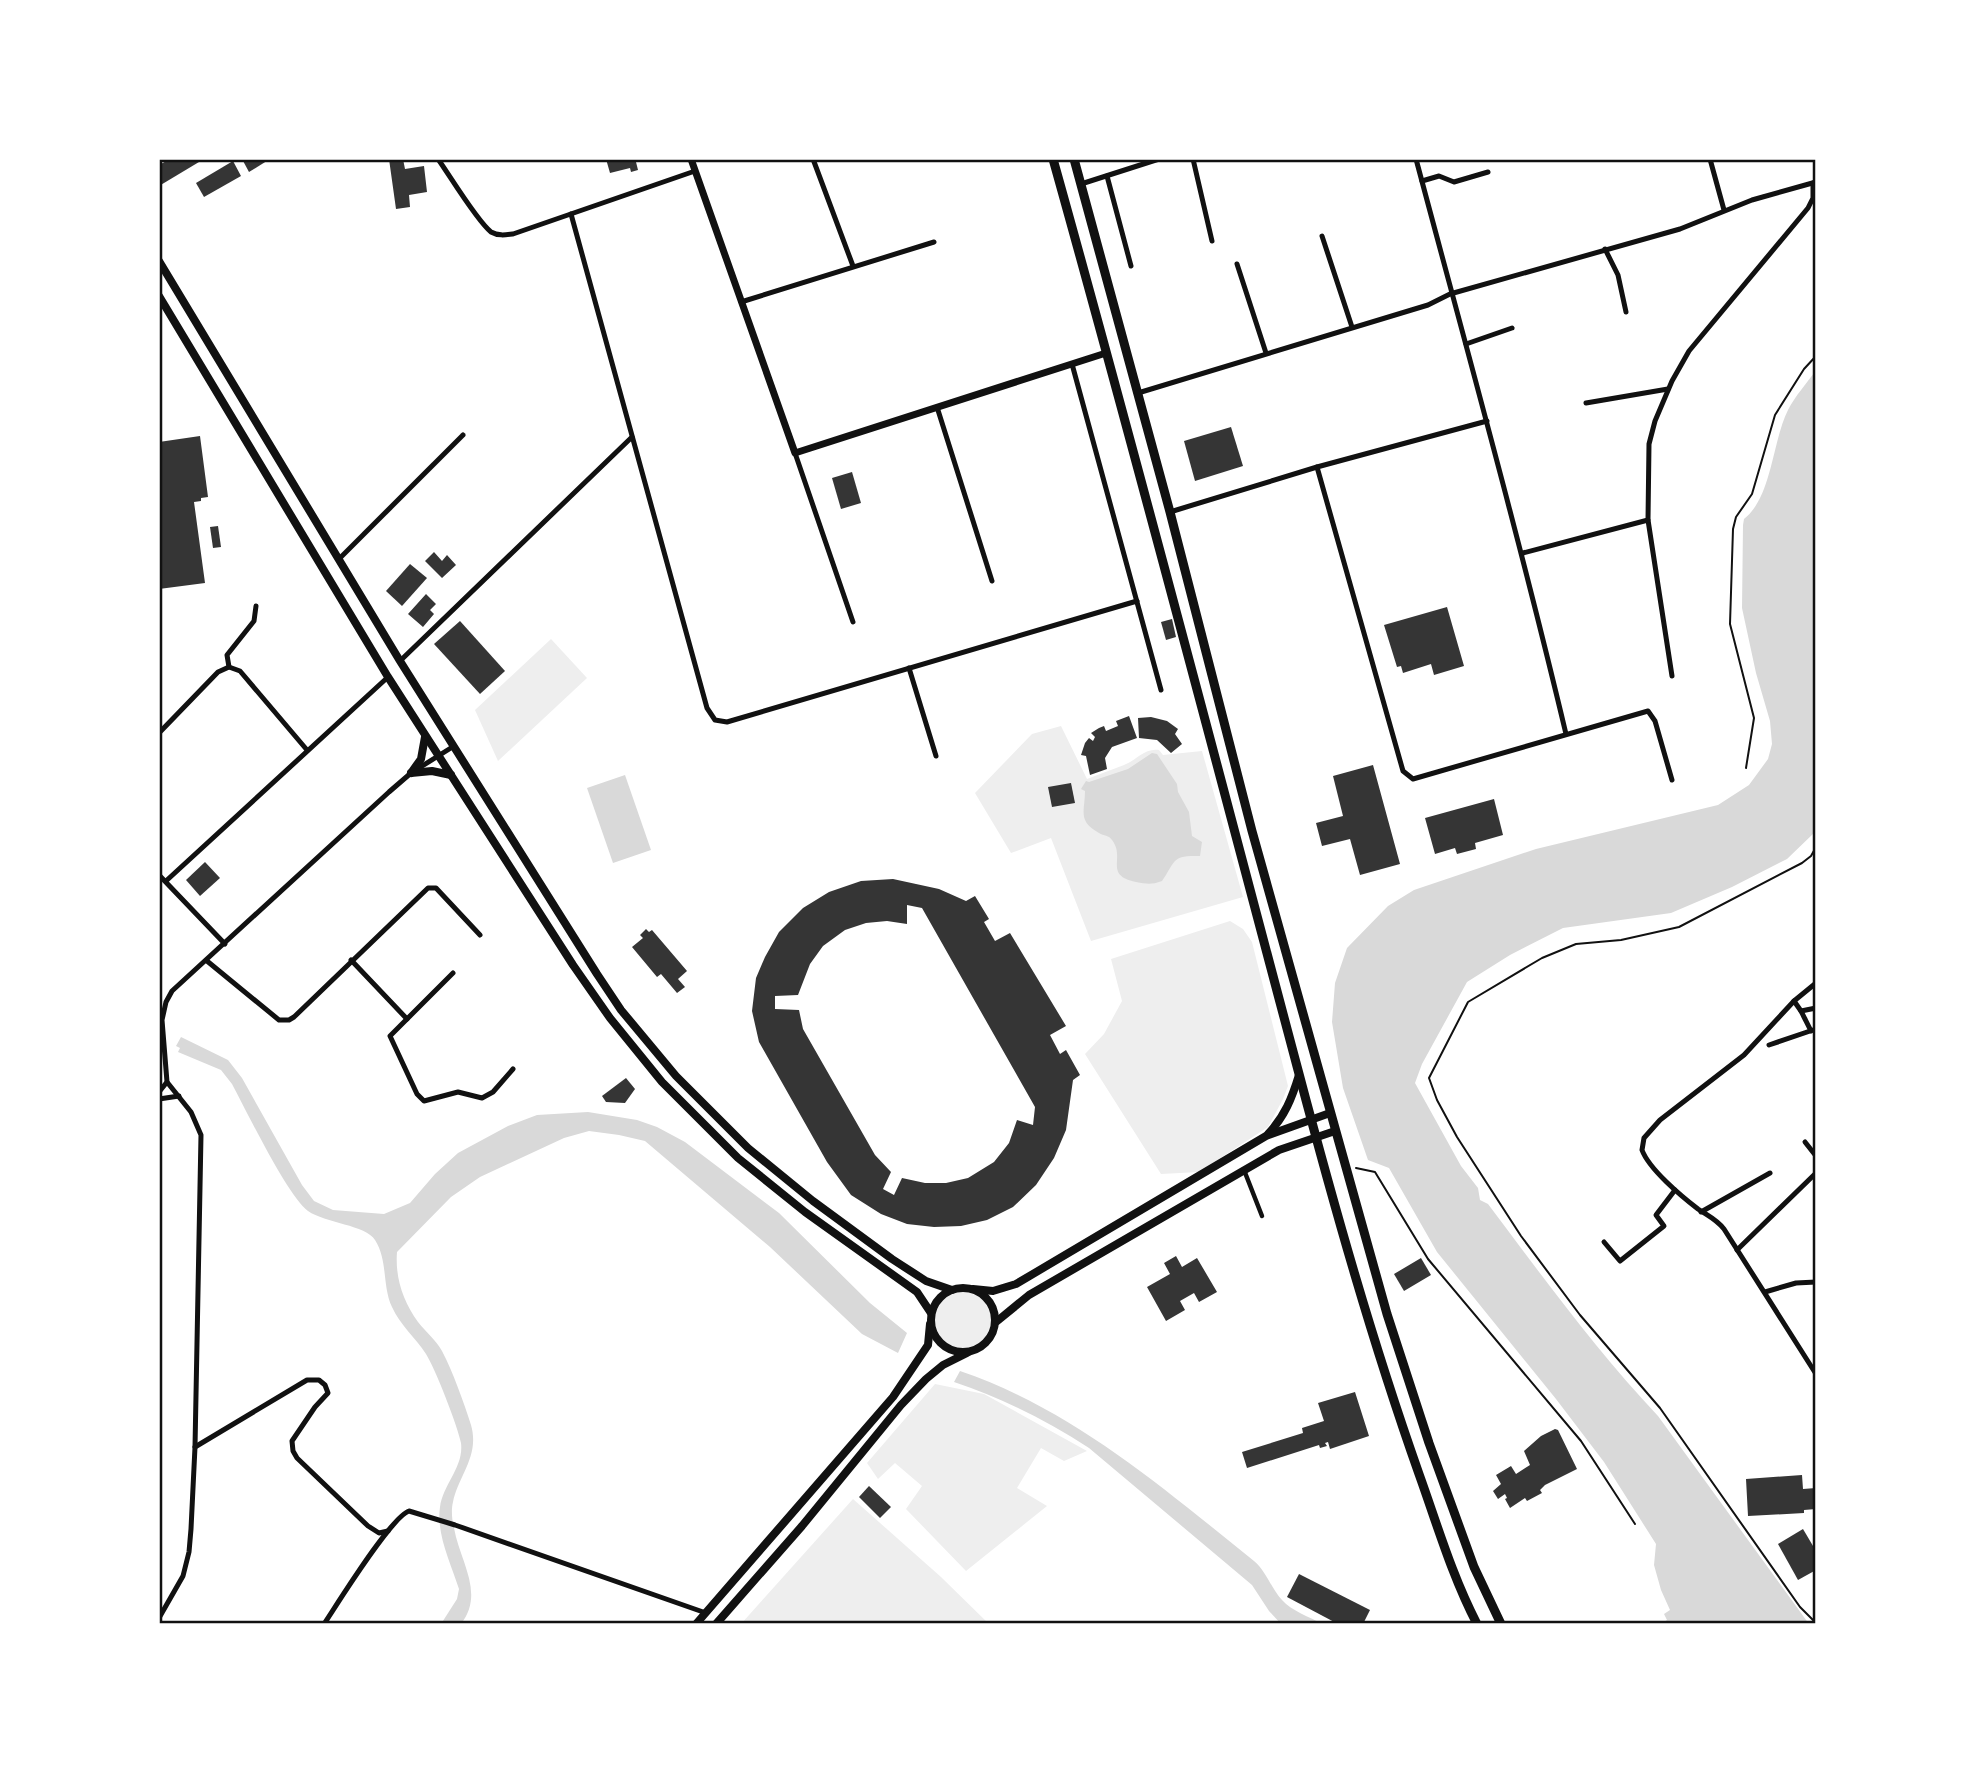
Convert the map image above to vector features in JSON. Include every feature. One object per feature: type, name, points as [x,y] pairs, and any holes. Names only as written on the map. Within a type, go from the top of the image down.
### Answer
[{"type":"main road","points":[[1053,159],[1311,1120],[1370,1324],[1455,1574],[1477,1624]]},
{"type":"main road","points":[[1074,159],[1170,512],[1252,831],[1387,1314],[1429,1443],[1474,1567],[1501,1624]]},
{"type":"main road","points":[[159,261],[401,661],[621,1010],[676,1076],[748,1148],[872,1245],[926,1281],[952,1290],[993,1291],[1016,1284],[1266,1136],[1330,1114]]},
{"type":"main road","points":[[159,296],[388,677],[583,981],[610,1018],[662,1082],[738,1158],[767,1183],[917,1292],[931,1313]]},
{"type":"main road","points":[[411,773],[424,751],[425,734]]},
{"type":"main road","points":[[411,773],[432,771],[451,775]]},
{"type":"main road","points":[[1266,1136],[1282,1119],[1299,1074]]},
{"type":"main road","points":[[716,1624],[802,1526],[901,1405],[943,1365],[979,1349],[987,1342],[996,1322],[1029,1295],[1279,1150],[1335,1131]]},
{"type":"main road","points":[[973,1289],[983,1294],[990,1302],[996,1322]]},
{"type":"main road","points":[[696,1624],[892,1397],[928,1345],[931,1313],[935,1303],[952,1290]]},
{"type":"main road","points":[[930,1324],[939,1343],[948,1349],[967,1353]]},
{"type":"street","points":[[438,159],[482,222],[500,236],[513,234],[695,171]]},
{"type":"street","points":[[691,159],[853,622]]},
{"type":"street","points":[[813,159],[853,266]]},
{"type":"street","points":[[1081,184],[1159,159]]},
{"type":"street","points":[[1193,159],[1212,241]]},
{"type":"street","points":[[1416,159],[1450,294],[1523,553],[1566,734]]},
{"type":"street","points":[[1710,159],[1724,210]]},
{"type":"street","points":[[1422,181],[1439,176],[1454,182],[1488,172]]},
{"type":"street","points":[[1107,176],[1131,265]]},
{"type":"street","points":[[1138,393],[1428,305],[1450,294],[1680,229],[1752,200],[1814,182],[1813,198],[1808,208],[1689,351],[1668,388],[1655,421],[1649,444],[1648,520],[1672,676]]},
{"type":"street","points":[[571,214],[707,708],[715,720],[727,722],[1137,601]]},
{"type":"street","points":[[1322,236],[1352,327]]},
{"type":"street","points":[[741,302],[934,242]]},
{"type":"street","points":[[1605,249],[1618,275],[1626,312]]},
{"type":"street","points":[[1237,264],[1266,353]]},
{"type":"street","points":[[1465,344],[1512,328]]},
{"type":"street","points":[[794,453],[1106,353]]},
{"type":"street","points":[[1072,363],[1161,690]]},
{"type":"street","points":[[1586,403],[1668,388]]},
{"type":"street","points":[[937,407],[992,581]]},
{"type":"street","points":[[1170,512],[1317,467],[1487,421]]},
{"type":"street","points":[[339,559],[463,435]]},
{"type":"street","points":[[401,661],[633,437]]},
{"type":"street","points":[[1317,467],[1399,758],[1403,771],[1408,776],[1413,779],[1648,711],[1655,721],[1672,780]]},
{"type":"street","points":[[1523,553],[1648,520]]},
{"type":"street","points":[[229,667],[227,655],[254,621],[256,606]]},
{"type":"street","points":[[159,733],[218,672],[229,667],[240,671],[307,750]]},
{"type":"street","points":[[909,668],[936,755]]},
{"type":"street","points":[[166,881],[388,677]]},
{"type":"street","points":[[159,1618],[183,1576],[189,1552],[195,1447],[201,1135],[198,1123],[167,1082],[162,1020],[166,1002],[172,991],[389,792],[411,773],[454,746]]},
{"type":"street","points":[[159,875],[225,944]]},
{"type":"street","points":[[206,961],[279,1020],[284,1021],[294,1017],[428,888],[436,888],[480,935]]},
{"type":"street","points":[[351,960],[407,1019]]},
{"type":"street","points":[[453,973],[390,1036],[416,1094],[424,1101],[458,1092],[482,1098],[493,1092],[513,1069]]},
{"type":"street","points":[[1816,983],[1794,1001],[1744,1055],[1660,1120],[1644,1138],[1643,1154],[1675,1190],[1701,1212],[1712,1216],[1718,1222],[1816,1374]]},
{"type":"street","points":[[1769,1045],[1813,1030],[1794,1001]]},
{"type":"street","points":[[1801,1011],[1816,1008]]},
{"type":"street","points":[[159,1093],[167,1082]]},
{"type":"street","points":[[159,1099],[179,1096]]},
{"type":"street","points":[[1805,1142],[1816,1156]]},
{"type":"street","points":[[1244,1170],[1262,1216]]},
{"type":"street","points":[[1701,1212],[1770,1173]]},
{"type":"street","points":[[1737,1250],[1816,1173]]},
{"type":"street","points":[[1604,1242],[1620,1261],[1664,1226],[1656,1215],[1675,1190]]},
{"type":"street","points":[[1765,1292],[1796,1283],[1816,1282]]},
{"type":"street","points":[[195,1447],[307,1380],[319,1380],[328,1393],[292,1441],[293,1451],[368,1526],[379,1533],[388,1531]]},
{"type":"street","points":[[324,1624],[388,1531],[409,1511],[706,1613]]},
{"type":"path","points":[[1746,768],[1754,718],[1730,624],[1733,529],[1736,517],[1752,494],[1775,415],[1804,369],[1816,356]]},
{"type":"path","points":[[1816,847],[1811,856],[1802,863],[1679,927],[1621,940],[1576,944],[1542,958],[1504,979],[1468,1002],[1429,1078],[1437,1100],[1457,1137],[1521,1236],[1580,1315],[1660,1408],[1800,1607],[1816,1623]]},
{"type":"path","points":[[1345,1166],[1375,1172],[1428,1259],[1581,1441],[1634,1524]]},
{"type":"shaded area","points":[[1816,370],[1814,833],[1787,859],[1732,887],[1671,913],[1563,928],[1510,955],[1467,982],[1422,1064],[1415,1083],[1461,1166],[1478,1188],[1480,1200],[1488,1204],[1591,1339],[1658,1416],[1809,1624],[1661,1624],[1667,1620],[1664,1614],[1670,1610],[1654,1565],[1656,1544],[1604,1462],[1437,1252],[1389,1168],[1368,1160],[1343,1088],[1332,1022],[1335,983],[1347,948],[1388,906],[1414,890],[1536,849],[1718,805],[1749,785],[1768,759],[1772,744],[1770,721],[1742,608],[1743,525],[1766,483],[1788,410]]},
{"type":"shaded area","points":[[551,639],[587,678],[498,761],[475,710]]},
{"type":"shaded area","points":[[1061,726],[1087,779],[1124,765],[1149,751],[1159,750],[1163,755],[1202,751],[1243,897],[1091,941],[1051,838],[1011,853],[975,793],[1032,734]]},
{"type":"shaded area","points":[[1152,753],[1157,754],[1177,784],[1178,792],[1189,812],[1192,836],[1202,842],[1200,856],[1179,858],[1162,881],[1149,884],[1120,875],[1116,847],[1112,840],[1092,829],[1085,820],[1085,791],[1081,789],[1086,781],[1128,769]]},
{"type":"shaded area","points":[[625,775],[651,850],[613,863],[587,788]]},
{"type":"shaded area","points":[[1230,921],[1243,929],[1252,942],[1288,1086],[1268,1127],[1199,1172],[1161,1174],[1085,1054],[1104,1034],[1122,1001],[1111,959]]},
{"type":"shaded area","points":[[181,1037],[228,1060],[242,1078],[302,1185],[314,1201],[333,1210],[384,1214],[410,1203],[458,1153],[508,1126],[537,1115],[588,1112],[637,1120],[685,1142],[779,1213],[870,1303],[907,1333],[898,1353],[862,1334],[770,1247],[645,1141],[589,1131],[564,1138],[480,1177],[451,1197],[397,1252],[397,1271],[404,1297],[418,1322],[442,1351],[462,1397],[473,1436],[471,1456],[452,1505],[457,1541],[469,1577],[471,1601],[461,1624],[441,1624],[457,1599],[459,1589],[445,1549],[439,1517],[442,1499],[459,1460],[461,1443],[435,1372],[426,1354],[392,1307],[382,1256],[375,1240],[363,1231],[315,1215],[300,1203],[279,1172],[232,1084],[221,1070],[178,1052],[180,1048],[176,1046]]},
{"type":"shaded area","points":[[963,1292],[974,1294],[983,1300],[989,1309],[989,1331],[983,1340],[974,1346],[963,1348],[952,1346],[943,1340],[937,1331],[935,1320],[937,1309],[943,1300],[952,1294]]},
{"type":"shaded area","points":[[960,1371],[1040,1406],[1115,1453],[1254,1561],[1286,1604],[1323,1624],[1281,1624],[1252,1585],[1089,1448],[1024,1411],[954,1382]]},
{"type":"shaded area","points":[[935,1384],[984,1394],[1087,1451],[1064,1461],[1041,1448],[1017,1488],[1047,1506],[966,1571],[906,1509],[922,1486],[895,1463],[878,1479],[867,1463]]},
{"type":"shaded area","points":[[853,1499],[941,1577],[989,1624],[741,1624]]},
{"type":"building","points":[[170,159],[204,159],[159,186],[159,165]]},
{"type":"building","points":[[242,159],[270,159],[249,172]]},
{"type":"building","points":[[389,159],[403,159],[405,169],[424,166],[427,192],[409,195],[410,207],[396,209]]},
{"type":"building","points":[[606,159],[642,160],[636,162],[638,170],[631,172],[630,168],[610,173]]},
{"type":"building","points":[[233,161],[241,176],[204,197],[196,183]]},
{"type":"building","points":[[1231,427],[1243,466],[1195,481],[1184,441]]},
{"type":"building","points":[[200,436],[208,497],[194,502],[205,583],[159,589],[159,442]]},
{"type":"building","points":[[852,472],[861,503],[841,509],[832,478]]},
{"type":"building","points":[[218,526],[221,547],[213,548],[210,527]]},
{"type":"building","points":[[434,552],[442,561],[447,555],[456,565],[442,578],[425,561]]},
{"type":"building","points":[[410,564],[427,578],[402,606],[386,591]]},
{"type":"building","points":[[426,594],[436,604],[430,610],[434,614],[423,627],[408,614]]},
{"type":"building","points":[[1447,607],[1464,666],[1434,675],[1431,664],[1403,673],[1401,666],[1397,667],[1384,625]]},
{"type":"building","points":[[1172,619],[1176,637],[1166,640],[1161,622]]},
{"type":"building","points":[[460,621],[505,671],[480,694],[434,644]]},
{"type":"building","points":[[1129,716],[1137,738],[1112,747],[1105,758],[1107,769],[1090,775],[1086,756],[1081,755],[1085,743],[1089,738],[1093,741],[1095,737],[1091,733],[1104,726],[1106,731],[1118,726],[1116,721]]},
{"type":"building","points":[[1151,717],[1167,721],[1178,729],[1175,734],[1182,744],[1171,753],[1157,740],[1139,738],[1138,718]]},
{"type":"building","points":[[1373,765],[1400,864],[1360,875],[1350,839],[1322,846],[1316,823],[1343,816],[1333,776]]},
{"type":"building","points":[[1071,783],[1075,803],[1052,807],[1048,787]]},
{"type":"building","points":[[1494,799],[1503,835],[1475,843],[1476,849],[1457,854],[1455,848],[1435,854],[1425,818]]},
{"type":"building","points":[[205,862],[220,878],[200,896],[186,880]]},
{"type":"building","points":[[893,879],[939,889],[966,901],[975,896],[989,919],[984,922],[995,941],[1010,933],[1066,1026],[1050,1035],[1060,1054],[1066,1050],[1080,1075],[1073,1080],[1066,1130],[1054,1158],[1036,1185],[1013,1207],[987,1220],[961,1226],[907,1224],[881,1214],[851,1195],[827,1162],[759,1042],[752,1011],[756,978],[779,932],[803,908],[829,892],[861,881]],"holes":[[[907,905],[922,908],[1035,1107],[1033,1125],[1017,1120],[1009,1143],[994,1162],[968,1178],[946,1183],[925,1183],[902,1178],[894,1195],[883,1189],[891,1172],[875,1155],[803,1029],[799,1010],[775,1009],[775,996],[798,995],[810,964],[823,946],[845,930],[866,923],[887,921],[907,924]]]},
{"type":"building","points":[[646,929],[649,932],[652,930],[687,971],[678,979],[685,987],[677,993],[661,974],[657,977],[632,947],[643,938],[640,935]]},
{"type":"building","points":[[626,1078],[635,1089],[625,1103],[606,1102],[602,1096]]},
{"type":"building","points":[[1176,1256],[1182,1267],[1197,1258],[1217,1292],[1199,1302],[1194,1293],[1180,1301],[1185,1310],[1166,1321],[1147,1287],[1170,1274],[1164,1263]]},
{"type":"building","points":[[1421,1258],[1431,1275],[1404,1291],[1394,1274]]},
{"type":"building","points":[[1355,1392],[1369,1436],[1330,1449],[1328,1442],[1325,1443],[1327,1446],[1320,1448],[1319,1445],[1247,1468],[1242,1452],[1303,1433],[1302,1428],[1324,1421],[1318,1403]]},
{"type":"building","points":[[1558,1430],[1577,1469],[1545,1485],[1540,1490],[1542,1493],[1527,1501],[1525,1498],[1510,1508],[1505,1494],[1498,1499],[1493,1491],[1501,1484],[1496,1475],[1511,1466],[1516,1474],[1530,1465],[1524,1451],[1541,1436]]},
{"type":"building","points":[[1802,1475],[1803,1489],[1816,1488],[1816,1509],[1804,1510],[1804,1513],[1748,1516],[1746,1479]]},
{"type":"building","points":[[869,1486],[891,1507],[880,1518],[859,1497]]},
{"type":"building","points":[[1803,1529],[1816,1551],[1816,1570],[1798,1580],[1778,1544]]},
{"type":"building","points":[[1299,1574],[1370,1610],[1363,1624],[1338,1624],[1287,1597]]}]
